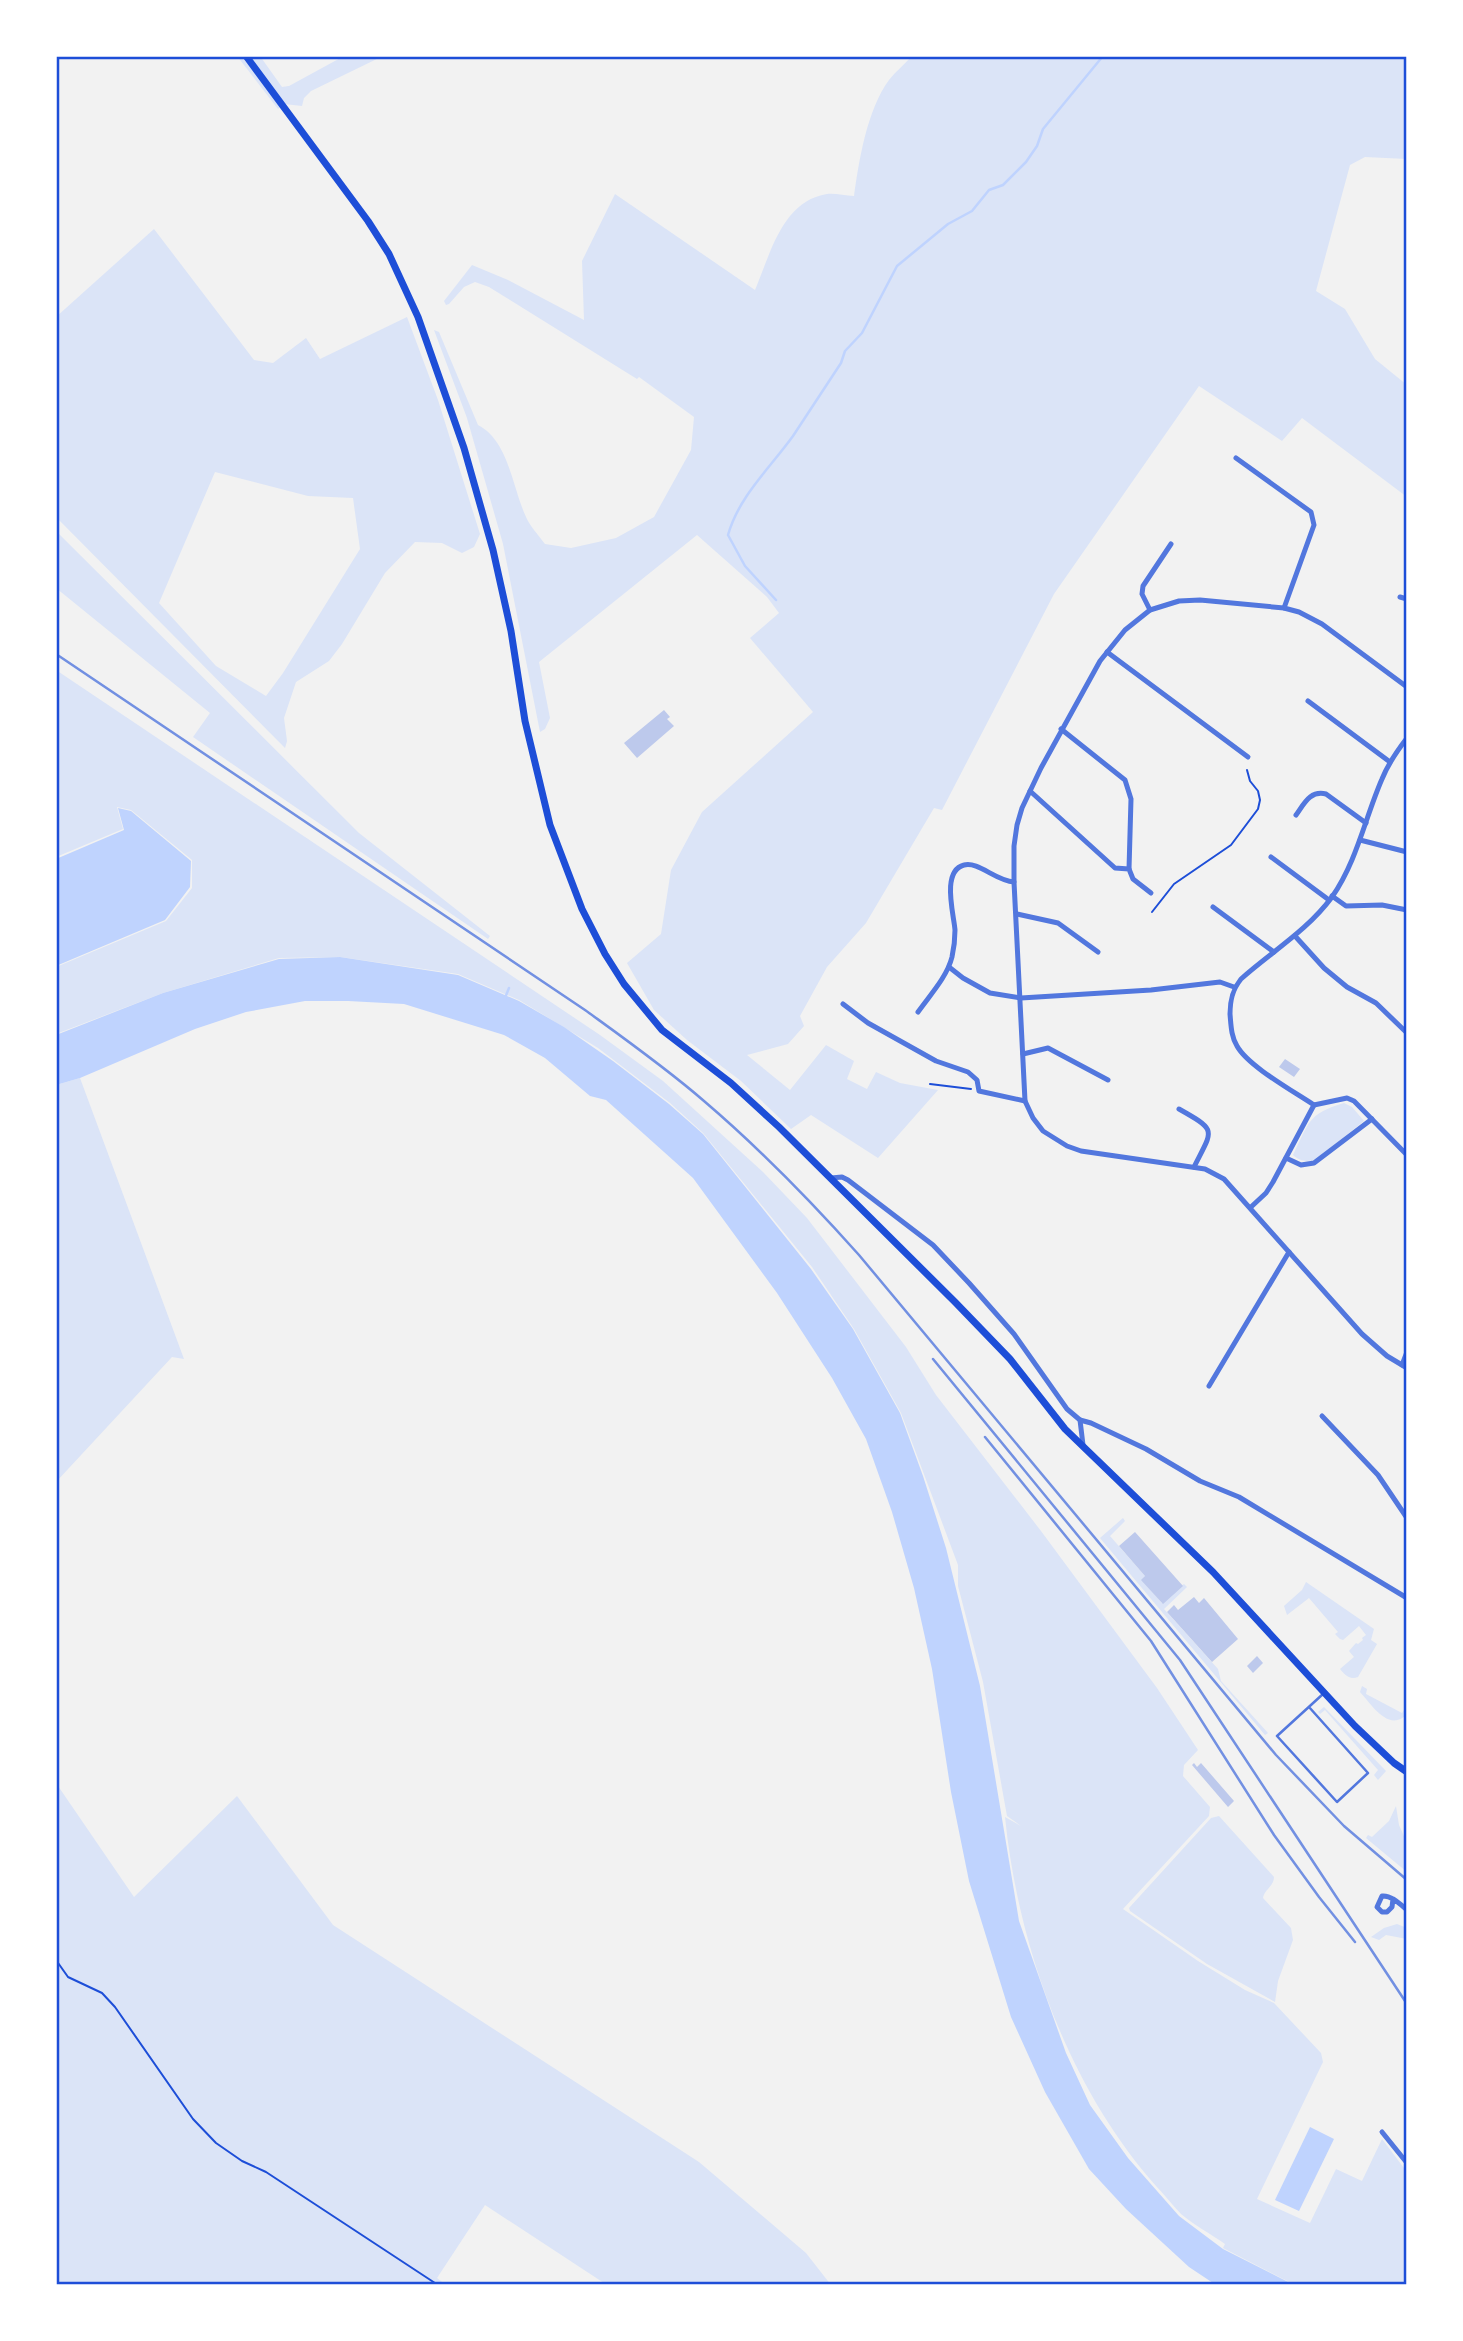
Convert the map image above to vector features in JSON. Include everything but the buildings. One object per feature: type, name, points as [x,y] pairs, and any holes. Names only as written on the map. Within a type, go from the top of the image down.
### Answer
[{"type":"main road","points":[[246,56],[349,192],[389,254],[410,298],[447,397],[478,494],[510,631],[525,721],[550,825],[582,909],[605,954],[640,1006],[681,1047],[731,1083],[831,1178],[1010,1359],[1065,1429],[1213,1572],[1323,1694],[1392,1762],[1407,1772]]},
{"type":"street","points":[[1236,458],[1311,512],[1314,525],[1284,608]]},
{"type":"street","points":[[1150,610],[1142,594],[1143,586],[1171,544]]},
{"type":"street","points":[[1400,597],[1407,599]]},
{"type":"street","points":[[1407,687],[1317,620],[1284,608],[1200,600],[1179,601],[1150,610],[1125,630],[1087,681],[1030,791],[1017,825],[1014,846],[1025,1101],[1032,1118],[1043,1131],[1081,1151],[1194,1167],[1216,1174],[1251,1207],[1362,1334],[1404,1366],[1407,1352]]},
{"type":"street","points":[[1107,652],[1248,757]]},
{"type":"street","points":[[1308,701],[1390,762]]},
{"type":"street","points":[[1061,729],[1125,780],[1131,799],[1129,869],[1132,879],[1152,893]]},
{"type":"street","points":[[1407,738],[1390,762],[1360,840],[1331,898],[1295,936],[1234,987],[1230,1008],[1237,1046],[1250,1061],[1314,1105],[1347,1098],[1354,1101],[1407,1155]]},
{"type":"street","points":[[1030,791],[1115,868],[1129,869]]},
{"type":"street","points":[[1296,816],[1310,796],[1320,792],[1366,823]]},
{"type":"street","points":[[1360,840],[1407,852]]},
{"type":"street","points":[[1271,857],[1346,906],[1382,905],[1407,910]]},
{"type":"street","points":[[918,1012],[949,967],[955,938],[949,897],[958,867],[967,864],[977,866],[1001,881],[1014,882]]},
{"type":"street","points":[[1213,906],[1275,952]]},
{"type":"street","points":[[1017,914],[1058,923],[1098,952]]},
{"type":"street","points":[[1295,936],[1324,968],[1347,987],[1376,1003],[1407,1032]]},
{"type":"street","points":[[949,967],[990,993],[1020,998],[1093,995],[1220,982],[1234,987]]},
{"type":"street","points":[[843,1004],[868,1023],[936,1061],[968,1072],[977,1080],[979,1091],[1025,1101]]},
{"type":"street","points":[[1023,1054],[1048,1048],[1108,1080]]},
{"type":"street","points":[[1251,1207],[1266,1193],[1314,1105]]},
{"type":"street","points":[[1179,1109],[1209,1129],[1210,1135],[1194,1167]]},
{"type":"street","points":[[1286,1158],[1301,1165],[1314,1163],[1372,1119]]},
{"type":"street","points":[[831,1178],[842,1177],[933,1245],[1014,1334],[1067,1409],[1080,1420],[1146,1449],[1200,1481],[1239,1497],[1407,1598]]},
{"type":"street","points":[[1209,1386],[1289,1252]]},
{"type":"street","points":[[1322,1416],[1378,1475],[1407,1518]]},
{"type":"street","points":[[1080,1420],[1083,1446]]},
{"type":"street","points":[[1393,1899],[1407,1910]]},
{"type":"street","points":[[1382,2132],[1407,2163]]},
{"type":"lane","points":[[1309,1707],[1368,1773],[1337,1802],[1277,1736],[1323,1694]]},
{"type":"path","points":[[1152,912],[1174,884],[1231,845],[1258,809],[1258,791],[1250,781],[1247,770]]},
{"type":"path","points":[[930,1084],[979,1091]]},
{"type":"path","points":[[56,1960],[68,1978],[102,1993],[115,2007],[192,2119],[216,2143],[242,2161],[266,2172],[438,2285]]},
{"type":"shaded area","points":[[237,56],[260,56],[282,87],[289,86],[344,56],[383,56],[311,91],[304,98],[302,106],[284,104],[278,109]]},
{"type":"shaded area","points":[[912,56],[1407,56],[1407,159],[1365,157],[1350,165],[1316,291],[1345,309],[1375,359],[1407,385],[1407,497],[1302,418],[1282,441],[1199,386],[1054,594],[942,810],[934,808],[866,923],[827,967],[800,1016],[804,1026],[788,1044],[747,1055],[790,1090],[826,1045],[854,1061],[847,1079],[867,1089],[876,1072],[900,1083],[938,1090],[878,1158],[811,1115],[791,1129],[741,1081],[687,1040],[654,1010],[627,963],[661,934],[671,870],[702,812],[813,712],[750,638],[779,613],[767,597],[697,535],[539,662],[550,718],[545,729],[540,732],[503,544],[467,418],[434,330],[439,332],[478,425],[497,442],[526,517],[545,544],[571,548],[616,538],[654,517],[691,450],[694,417],[639,377],[637,379],[489,287],[475,282],[464,287],[449,304],[446,305],[444,301],[472,265],[508,280],[584,320],[582,261],[615,194],[755,290],[780,232],[788,218],[799,207],[827,194],[854,196],[861,151],[875,106],[889,80]]},
{"type":"shaded area","points":[[154,229],[254,360],[273,363],[306,338],[320,359],[407,317],[438,400],[480,534],[474,547],[462,553],[442,543],[415,542],[385,573],[329,661],[296,682],[284,718],[287,741],[285,748],[56,517],[56,317]],"holes":[[[215,472],[308,496],[353,498],[360,549],[266,696],[216,666],[159,603]]]},
{"type":"shaded area","points":[[56,531],[359,833],[490,936],[488,939],[193,737],[210,713],[56,588]]},
{"type":"shaded area","points":[[56,670],[600,1035],[663,1081],[763,1172],[807,1218],[906,1347],[936,1395],[1157,1688],[1198,1750],[1184,1765],[1183,1776],[1210,1807],[1209,1816],[1123,1909],[1198,1961],[1245,1990],[1274,2003],[1321,2053],[1323,2062],[1257,2199],[1310,2223],[1336,2169],[1362,2181],[1382,2139],[1407,2172],[1407,2285],[1295,2285],[1223,2248],[1225,2244],[1181,2214],[1156,2186],[1125,2147],[1098,2105],[1073,2060],[1053,2014],[1022,1916],[1005,1817],[1021,1826],[1007,1816],[983,1682],[958,1586],[958,1565],[901,1413],[854,1329],[812,1267],[703,1133],[670,1103],[598,1048],[519,1000],[458,974],[340,957],[279,958],[163,993],[56,1034],[56,967],[166,921],[192,888],[192,860],[131,810],[117,807],[123,829],[56,857]]},
{"type":"shaded area","points":[[80,1078],[184,1359],[172,1357],[56,1482],[56,1085]]},
{"type":"shaded area","points":[[1344,1103],[1352,1107],[1364,1121],[1315,1160],[1298,1159],[1293,1155],[1311,1121],[1323,1111]]},
{"type":"shaded area","points":[[1123,1518],[1125,1521],[1110,1536],[1145,1576],[1142,1580],[1162,1603],[1184,1584],[1187,1587],[1164,1609],[1218,1669],[1221,1681],[1268,1733],[1265,1735],[1100,1538]]},
{"type":"shaded area","points":[[1306,1582],[1374,1629],[1371,1640],[1377,1644],[1358,1677],[1348,1677],[1340,1669],[1354,1657],[1349,1651],[1366,1635],[1359,1626],[1343,1640],[1340,1639],[1335,1634],[1338,1632],[1309,1598],[1287,1615],[1284,1606],[1302,1590]]},
{"type":"shaded area","points":[[1362,1686],[1367,1689],[1366,1694],[1402,1713],[1406,1707],[1407,1714],[1400,1719],[1387,1719],[1375,1710],[1360,1692]]},
{"type":"shaded area","points":[[1324,1707],[1386,1771],[1378,1780],[1374,1775],[1378,1770],[1325,1710],[1320,1714],[1318,1712]]},
{"type":"shaded area","points":[[56,1783],[134,1897],[237,1796],[333,1925],[699,2162],[806,2253],[831,2285],[607,2285],[485,2205],[437,2278],[446,2285],[56,2285]]},
{"type":"shaded area","points":[[1396,1806],[1399,1825],[1407,1843],[1407,1872],[1366,1838],[1368,1835],[1372,1837],[1389,1821]]},
{"type":"shaded area","points":[[1219,1816],[1274,1877],[1263,1898],[1291,1928],[1293,1940],[1278,1981],[1275,2002],[1207,1964],[1129,1908],[1211,1818]]},
{"type":"shaded area","points":[[1397,1924],[1407,1928],[1407,1939],[1386,1935],[1379,1940],[1371,1937],[1384,1928]]},
{"type":"water","points":[[118,808],[131,811],[191,861],[190,887],[165,920],[56,966],[56,859],[124,830]]},
{"type":"water","points":[[340,957],[458,975],[519,1001],[564,1027],[669,1104],[703,1134],[811,1269],[853,1329],[900,1413],[923,1476],[946,1548],[980,1686],[1019,1921],[1066,2053],[1090,2105],[1128,2158],[1179,2216],[1223,2249],[1294,2285],[1216,2285],[1189,2267],[1126,2209],[1089,2169],[1045,2092],[1011,2017],[969,1881],[951,1792],[932,1669],[914,1588],[892,1512],[866,1439],[832,1378],[777,1293],[693,1178],[606,1100],[590,1096],[545,1058],[504,1035],[404,1004],[305,1001],[246,1012],[195,1029],[80,1078],[56,1085],[56,1035],[163,993],[279,959]]},
{"type":"water","points":[[1310,2127],[1334,2139],[1299,2211],[1275,2200]]},
{"type":"waterway","points":[[776,600],[745,566],[728,535],[740,508],[793,436],[841,363],[845,351],[862,333],[897,266],[948,224],[972,211],[989,190],[1003,185],[1026,162],[1037,146],[1043,129],[1103,56]]},
{"type":"waterway","points":[[505,998],[509,988]]},
{"type":"railway","points":[[56,654],[585,1010],[660,1065],[724,1119],[784,1175],[859,1255],[1276,1755],[1344,1826],[1407,1880]]},
{"type":"railway","points":[[933,1359],[1180,1660],[1407,2004]]},
{"type":"railway","points":[[985,1437],[1151,1641],[1274,1835],[1355,1942]]}]
